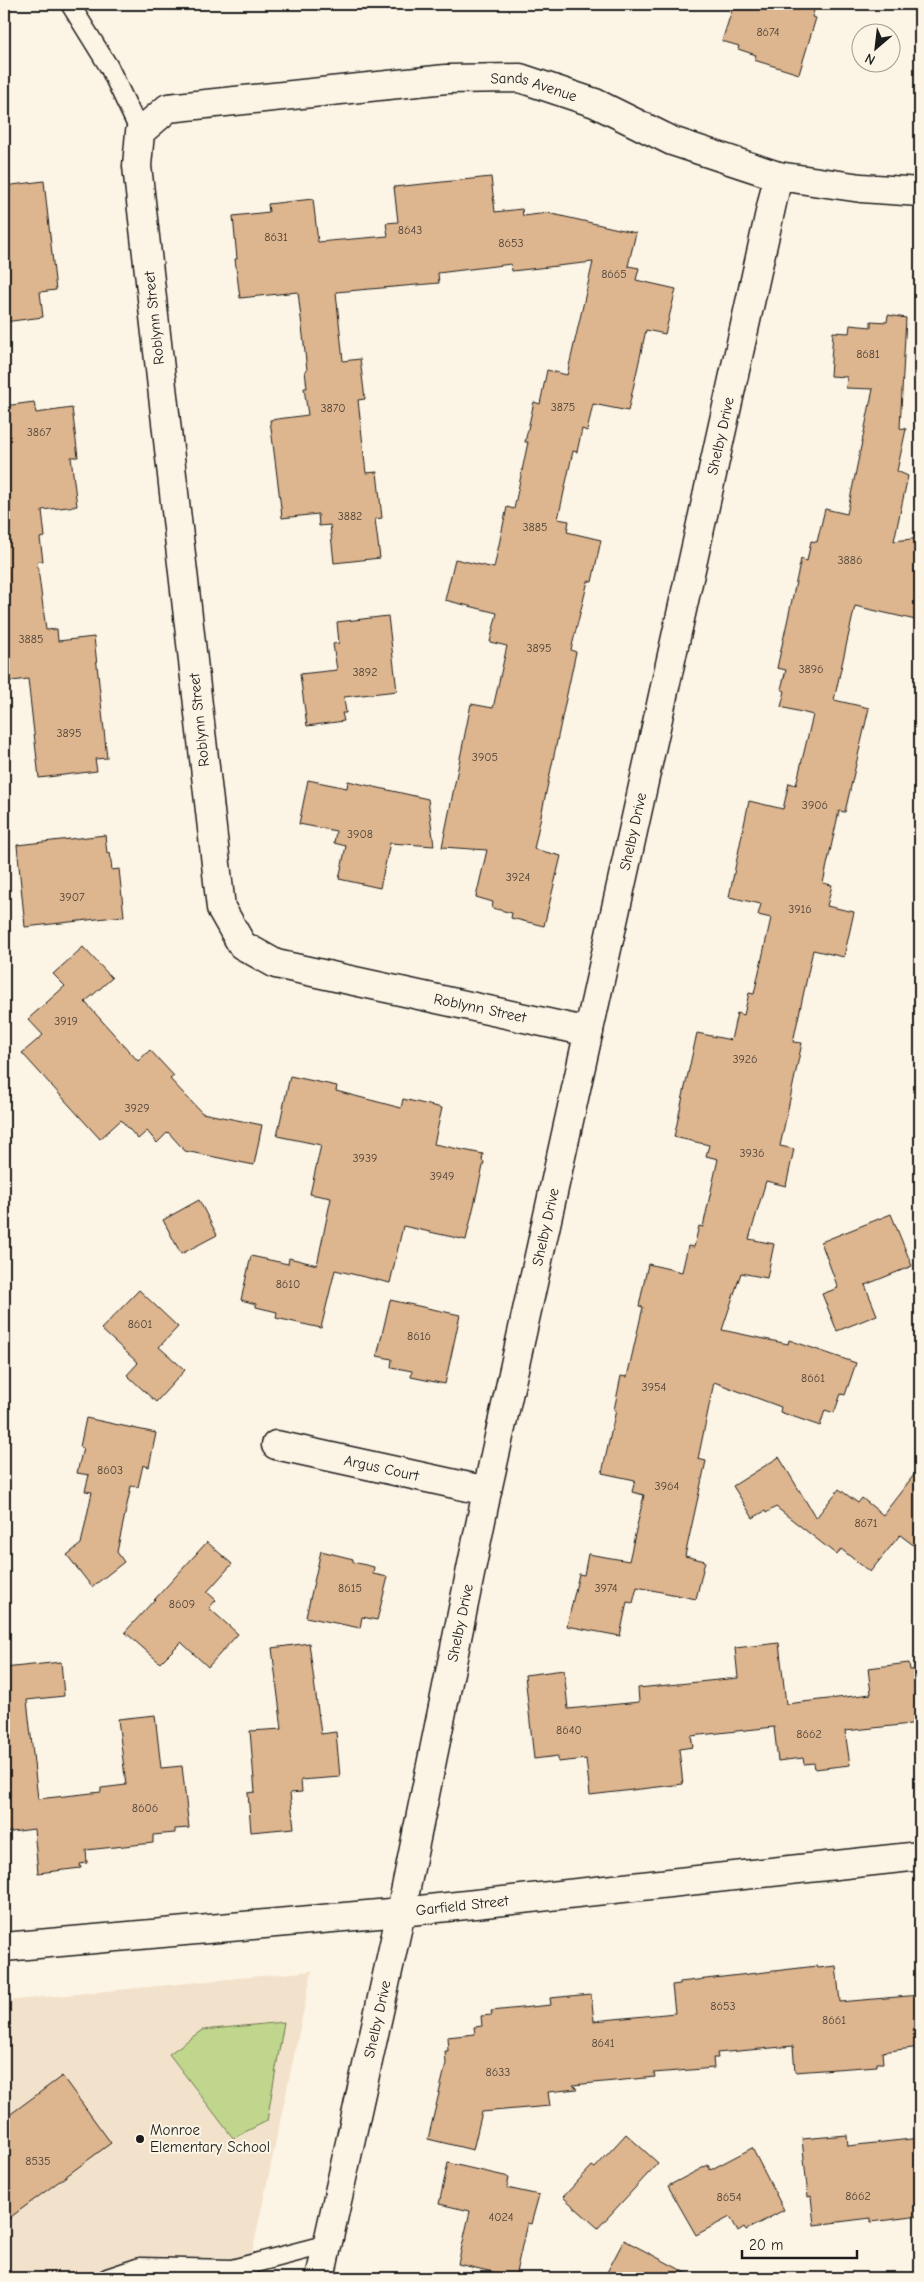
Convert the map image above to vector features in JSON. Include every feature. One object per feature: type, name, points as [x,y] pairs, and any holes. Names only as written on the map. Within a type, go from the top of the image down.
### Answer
[{"type":"street","name":"Sands Avenue","points":[[140,132],[168,108],[446,79],[520,78],[595,103],[672,141],[778,176],[861,188],[920,192]]},
{"type":"street","name":"Roblynn Street","points":[[140,132],[137,166],[221,908],[242,945],[276,964],[590,1032]]},
{"type":"street","name":"Shelby Drive","points":[[320,2278],[401,1912],[487,1491],[778,176]]},
{"type":"street","name":"Argus Court","points":[[276,1445],[487,1491]]},
{"type":"street","name":"Garfield Street","points":[[4,1947],[401,1912],[920,1856]]},
{"type":"lane","points":[[70,4],[109,67],[140,132]]},
{"type":"lane","points":[[107,2278],[140,2267],[196,2273],[232,2269],[328,2244]]},
{"type":"shaded area","name":"Monroe Elementary School","points":[[312,1971],[247,2278],[4,2278],[4,2001]]},
{"type":"green space","points":[[284,2022],[267,2121],[233,2138],[169,2054],[202,2030]]},
{"type":"building","points":[[734,4],[816,4],[812,17],[816,18],[799,74],[754,60],[756,55],[738,49],[739,46],[722,41]]},
{"type":"building","points":[[491,177],[495,212],[522,209],[523,216],[548,213],[636,233],[628,266],[639,268],[636,280],[676,289],[665,334],[646,330],[628,411],[593,404],[587,431],[582,429],[577,452],[573,451],[558,519],[569,521],[567,532],[601,540],[592,582],[588,581],[571,650],[576,652],[534,849],[561,856],[544,926],[511,918],[512,913],[492,908],[493,902],[476,897],[487,850],[442,847],[471,704],[493,708],[507,646],[490,642],[497,613],[445,600],[455,559],[494,568],[507,507],[514,509],[534,402],[540,404],[547,370],[567,375],[593,262],[512,271],[511,264],[438,273],[439,283],[336,292],[343,361],[360,359],[365,399],[358,400],[366,473],[377,472],[382,518],[375,519],[380,558],[334,563],[330,525],[319,526],[318,514],[282,518],[270,420],[308,415],[304,388],[307,388],[305,371],[307,370],[298,292],[240,298],[235,259],[237,259],[233,216],[269,212],[268,204],[313,199],[318,242],[388,236],[386,223],[398,222],[394,187]]},
{"type":"building","points":[[44,181],[56,290],[40,292],[43,317],[4,322],[4,186]]},
{"type":"building","points":[[888,315],[906,318],[900,428],[906,429],[897,471],[908,476],[894,541],[920,538],[920,621],[855,606],[834,700],[869,708],[845,812],[839,811],[823,883],[832,885],[827,906],[854,912],[844,957],[813,950],[793,1042],[802,1043],[780,1146],[794,1149],[786,1186],[766,1181],[749,1239],[774,1244],[767,1278],[741,1273],[722,1330],[788,1344],[789,1340],[856,1363],[845,1395],[841,1394],[834,1413],[825,1410],[820,1426],[780,1412],[781,1407],[714,1382],[698,1459],[706,1461],[685,1556],[705,1561],[696,1599],[637,1587],[633,1603],[627,1602],[620,1636],[567,1626],[579,1574],[584,1575],[588,1554],[629,1561],[644,1495],[632,1492],[635,1480],[602,1473],[616,1410],[614,1410],[621,1376],[627,1377],[643,1307],[639,1306],[648,1264],[682,1272],[688,1246],[694,1247],[699,1226],[703,1227],[718,1159],[706,1156],[709,1145],[674,1137],[697,1033],[731,1040],[737,1013],[744,1015],[749,993],[754,994],[771,918],[758,915],[761,904],[729,897],[749,801],[783,809],[789,783],[796,785],[813,715],[781,707],[785,691],[781,689],[786,670],[777,668],[801,559],[807,561],[811,541],[817,542],[825,509],[847,514],[873,389],[846,388],[847,377],[830,376],[833,332],[849,333],[850,325],[871,327],[871,321],[887,322]]},
{"type":"building","points":[[34,402],[36,413],[72,408],[78,457],[71,457],[77,506],[42,510],[45,537],[40,538],[43,561],[37,561],[46,630],[57,629],[58,641],[94,637],[107,758],[95,759],[97,771],[39,778],[28,679],[4,682],[4,406]]},
{"type":"building","points":[[388,616],[397,691],[344,697],[346,713],[342,713],[344,721],[307,726],[300,674],[337,670],[333,644],[339,643],[337,622]]},
{"type":"building","points":[[308,780],[347,788],[348,781],[428,799],[434,846],[390,843],[380,888],[339,879],[346,846],[334,843],[336,831],[299,824]]},
{"type":"building","points":[[105,835],[107,853],[110,852],[112,870],[119,869],[124,916],[25,927],[17,845]]},
{"type":"building","points":[[83,947],[112,978],[85,1002],[138,1061],[150,1050],[174,1076],[170,1079],[202,1113],[262,1125],[254,1165],[185,1151],[168,1132],[157,1143],[147,1131],[138,1139],[121,1120],[100,1139],[22,1053],[43,1035],[28,1019],[65,986],[53,974]]},
{"type":"building","points":[[290,1076],[337,1086],[336,1091],[401,1108],[403,1099],[442,1108],[434,1144],[483,1154],[482,1161],[484,1162],[466,1240],[403,1226],[390,1283],[335,1270],[321,1328],[276,1318],[277,1312],[256,1307],[256,1304],[241,1300],[251,1256],[288,1264],[289,1258],[317,1265],[331,1198],[310,1194],[321,1145],[277,1136]]},
{"type":"building","points":[[199,1200],[217,1235],[181,1254],[163,1220]]},
{"type":"building","points":[[891,1214],[912,1266],[865,1285],[877,1315],[837,1331],[822,1294],[838,1288],[821,1242]]},
{"type":"building","points":[[139,1290],[178,1327],[159,1347],[185,1370],[156,1402],[127,1375],[138,1363],[101,1329]]},
{"type":"building","points":[[390,1300],[460,1315],[445,1384],[411,1377],[412,1371],[391,1367],[392,1359],[377,1356]]},
{"type":"building","points":[[86,1418],[156,1433],[149,1467],[143,1465],[138,1487],[131,1486],[117,1552],[124,1562],[92,1587],[67,1555],[81,1544],[92,1492],[85,1491],[89,1475],[77,1473],[83,1448],[80,1447]]},
{"type":"building","points":[[779,1457],[816,1518],[839,1489],[858,1503],[862,1498],[883,1515],[920,1467],[920,1550],[900,1535],[870,1572],[841,1549],[837,1555],[776,1507],[753,1518],[733,1486]]},
{"type":"building","points":[[207,1542],[232,1564],[207,1592],[216,1600],[209,1608],[238,1634],[208,1667],[181,1642],[160,1663],[125,1632]]},
{"type":"building","points":[[321,1551],[353,1559],[353,1562],[374,1567],[373,1574],[388,1577],[377,1620],[362,1617],[360,1628],[306,1617]]},
{"type":"building","points":[[309,1643],[321,1734],[336,1732],[340,1777],[301,1780],[302,1792],[290,1793],[294,1828],[251,1832],[248,1793],[255,1792],[250,1731],[282,1729],[272,1648]]},
{"type":"building","points":[[779,1643],[786,1704],[871,1694],[868,1668],[909,1663],[910,1670],[920,1669],[920,1723],[845,1731],[850,1765],[815,1769],[814,1763],[804,1764],[803,1758],[778,1761],[774,1727],[691,1736],[693,1747],[679,1749],[683,1784],[590,1795],[586,1759],[558,1762],[558,1756],[534,1759],[525,1675],[564,1670],[568,1709],[639,1702],[638,1688],[738,1678],[735,1648]]},
{"type":"building","points":[[61,1662],[64,1696],[27,1700],[38,1799],[101,1792],[101,1788],[126,1785],[118,1719],[155,1715],[161,1768],[182,1766],[189,1828],[175,1829],[175,1833],[153,1835],[153,1843],[86,1850],[87,1863],[80,1864],[81,1868],[38,1873],[34,1829],[4,1833],[4,1668]]},
{"type":"building","points":[[817,1966],[818,1968],[836,1966],[840,2002],[920,1995],[920,2047],[882,2052],[883,2063],[877,2063],[877,2066],[795,2072],[793,2046],[717,2053],[718,2058],[713,2058],[714,2068],[654,2073],[655,2077],[573,2085],[577,2089],[548,2092],[550,2106],[482,2112],[473,2150],[428,2139],[446,2064],[445,2051],[448,2051],[447,2037],[475,2034],[474,2027],[482,2026],[481,2016],[492,2015],[491,2011],[551,2005],[550,1998],[591,1994],[594,2021],[675,2013],[672,1985],[680,1984],[680,1982]]},
{"type":"building","points":[[62,2076],[111,2143],[4,2222],[4,2119]]},
{"type":"building","points":[[626,2134],[658,2163],[598,2228],[563,2197],[592,2166],[595,2168]]},
{"type":"building","points":[[847,2135],[848,2146],[920,2138],[920,2216],[871,2222],[871,2218],[814,2225],[811,2196],[808,2197],[802,2139]]},
{"type":"building","points":[[752,2148],[784,2210],[746,2230],[744,2227],[738,2231],[730,2217],[696,2235],[668,2186],[708,2165],[710,2170]]},
{"type":"building","points":[[448,2163],[509,2177],[507,2188],[539,2195],[531,2224],[527,2223],[515,2277],[458,2264],[470,2211],[439,2204]]},
{"type":"building","points":[[624,2240],[696,2278],[604,2278]]},
{"type":"place","name":"Monroe Elementary School","points":[[140,2139]]}]
